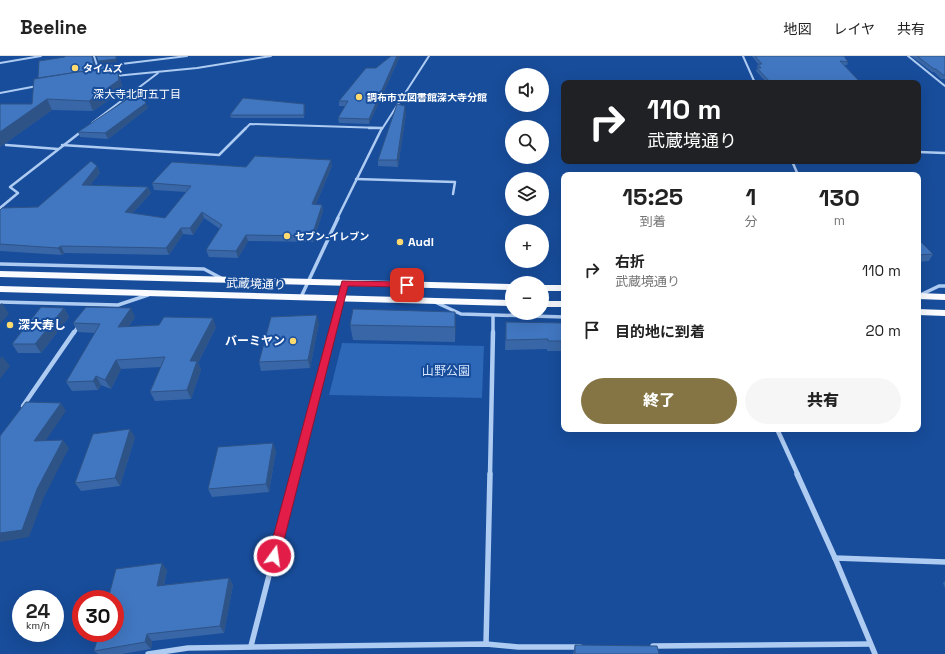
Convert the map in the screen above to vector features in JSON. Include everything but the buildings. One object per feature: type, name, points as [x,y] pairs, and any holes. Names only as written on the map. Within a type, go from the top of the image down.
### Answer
[{"type":"main road","name":"武蔵境通り","points":[[0,274],[505,287]]},
{"type":"main road","points":[[549,288],[561,288]]},
{"type":"main road","name":"武蔵境通り","points":[[0,289],[505,303]]},
{"type":"main road","points":[[921,296],[945,297]]},
{"type":"main road","points":[[549,304],[561,304]]},
{"type":"main road","points":[[921,312],[945,313]]},
{"type":"street","points":[[0,63],[40,56]]},
{"type":"street","points":[[94,56],[100,77],[94,78]]},
{"type":"street","points":[[111,65],[187,56]]},
{"type":"street","points":[[108,77],[159,72],[272,56]]},
{"type":"street","points":[[301,297],[356,179],[382,128],[429,56]]},
{"type":"street","points":[[743,56],[754,80]]},
{"type":"street","points":[[908,56],[945,86]]},
{"type":"street","points":[[97,67],[104,66]]},
{"type":"street","points":[[0,208],[18,193],[10,187],[62,145],[159,72]]},
{"type":"street","points":[[0,93],[43,85]]},
{"type":"street","points":[[62,145],[219,155],[250,124],[382,128]]},
{"type":"street","points":[[6,145],[58,149]]},
{"type":"street","points":[[921,152],[945,153]]},
{"type":"street","points":[[356,179],[455,182],[453,194]]},
{"type":"street","points":[[0,264],[204,269],[223,280]]},
{"type":"street","points":[[251,646],[345,283]]},
{"type":"street","points":[[921,294],[938,286],[945,286]]},
{"type":"street","points":[[0,302],[118,305],[152,293]]},
{"type":"street","points":[[434,301],[461,314],[561,317]]},
{"type":"street","points":[[89,310],[93,305]]},
{"type":"street","points":[[486,644],[493,316]]},
{"type":"street","points":[[20,410],[82,320]]},
{"type":"street","points":[[778,432],[835,558],[875,654]]},
{"type":"street","points":[[835,558],[945,562]]},
{"type":"street","points":[[148,654],[188,648],[251,646],[486,644],[518,647],[588,646]]},
{"type":"street","points":[[643,646],[870,644]]},
{"type":"green space","name":"山野公園","points":[[342,343],[484,346],[482,398],[329,395]]},
{"type":"place","name":"タイムズ","points":[[75,68]]},
{"type":"place","name":"調布市立図書館深大寺分館","points":[[359,97]]},
{"type":"place","name":"セブン-イレブン","points":[[287,236]]},
{"type":"place","name":"Audi","points":[[400,242]]},
{"type":"place","name":"深大寿し","points":[[10,325]]},
{"type":"place","name":"バーミヤン","points":[[293,341]]},
{"type":"district","name":"深大寺北町五丁目","points":[[137,94]]},
{"type":"route","points":[[274,556],[345,283],[407,285]]}]
